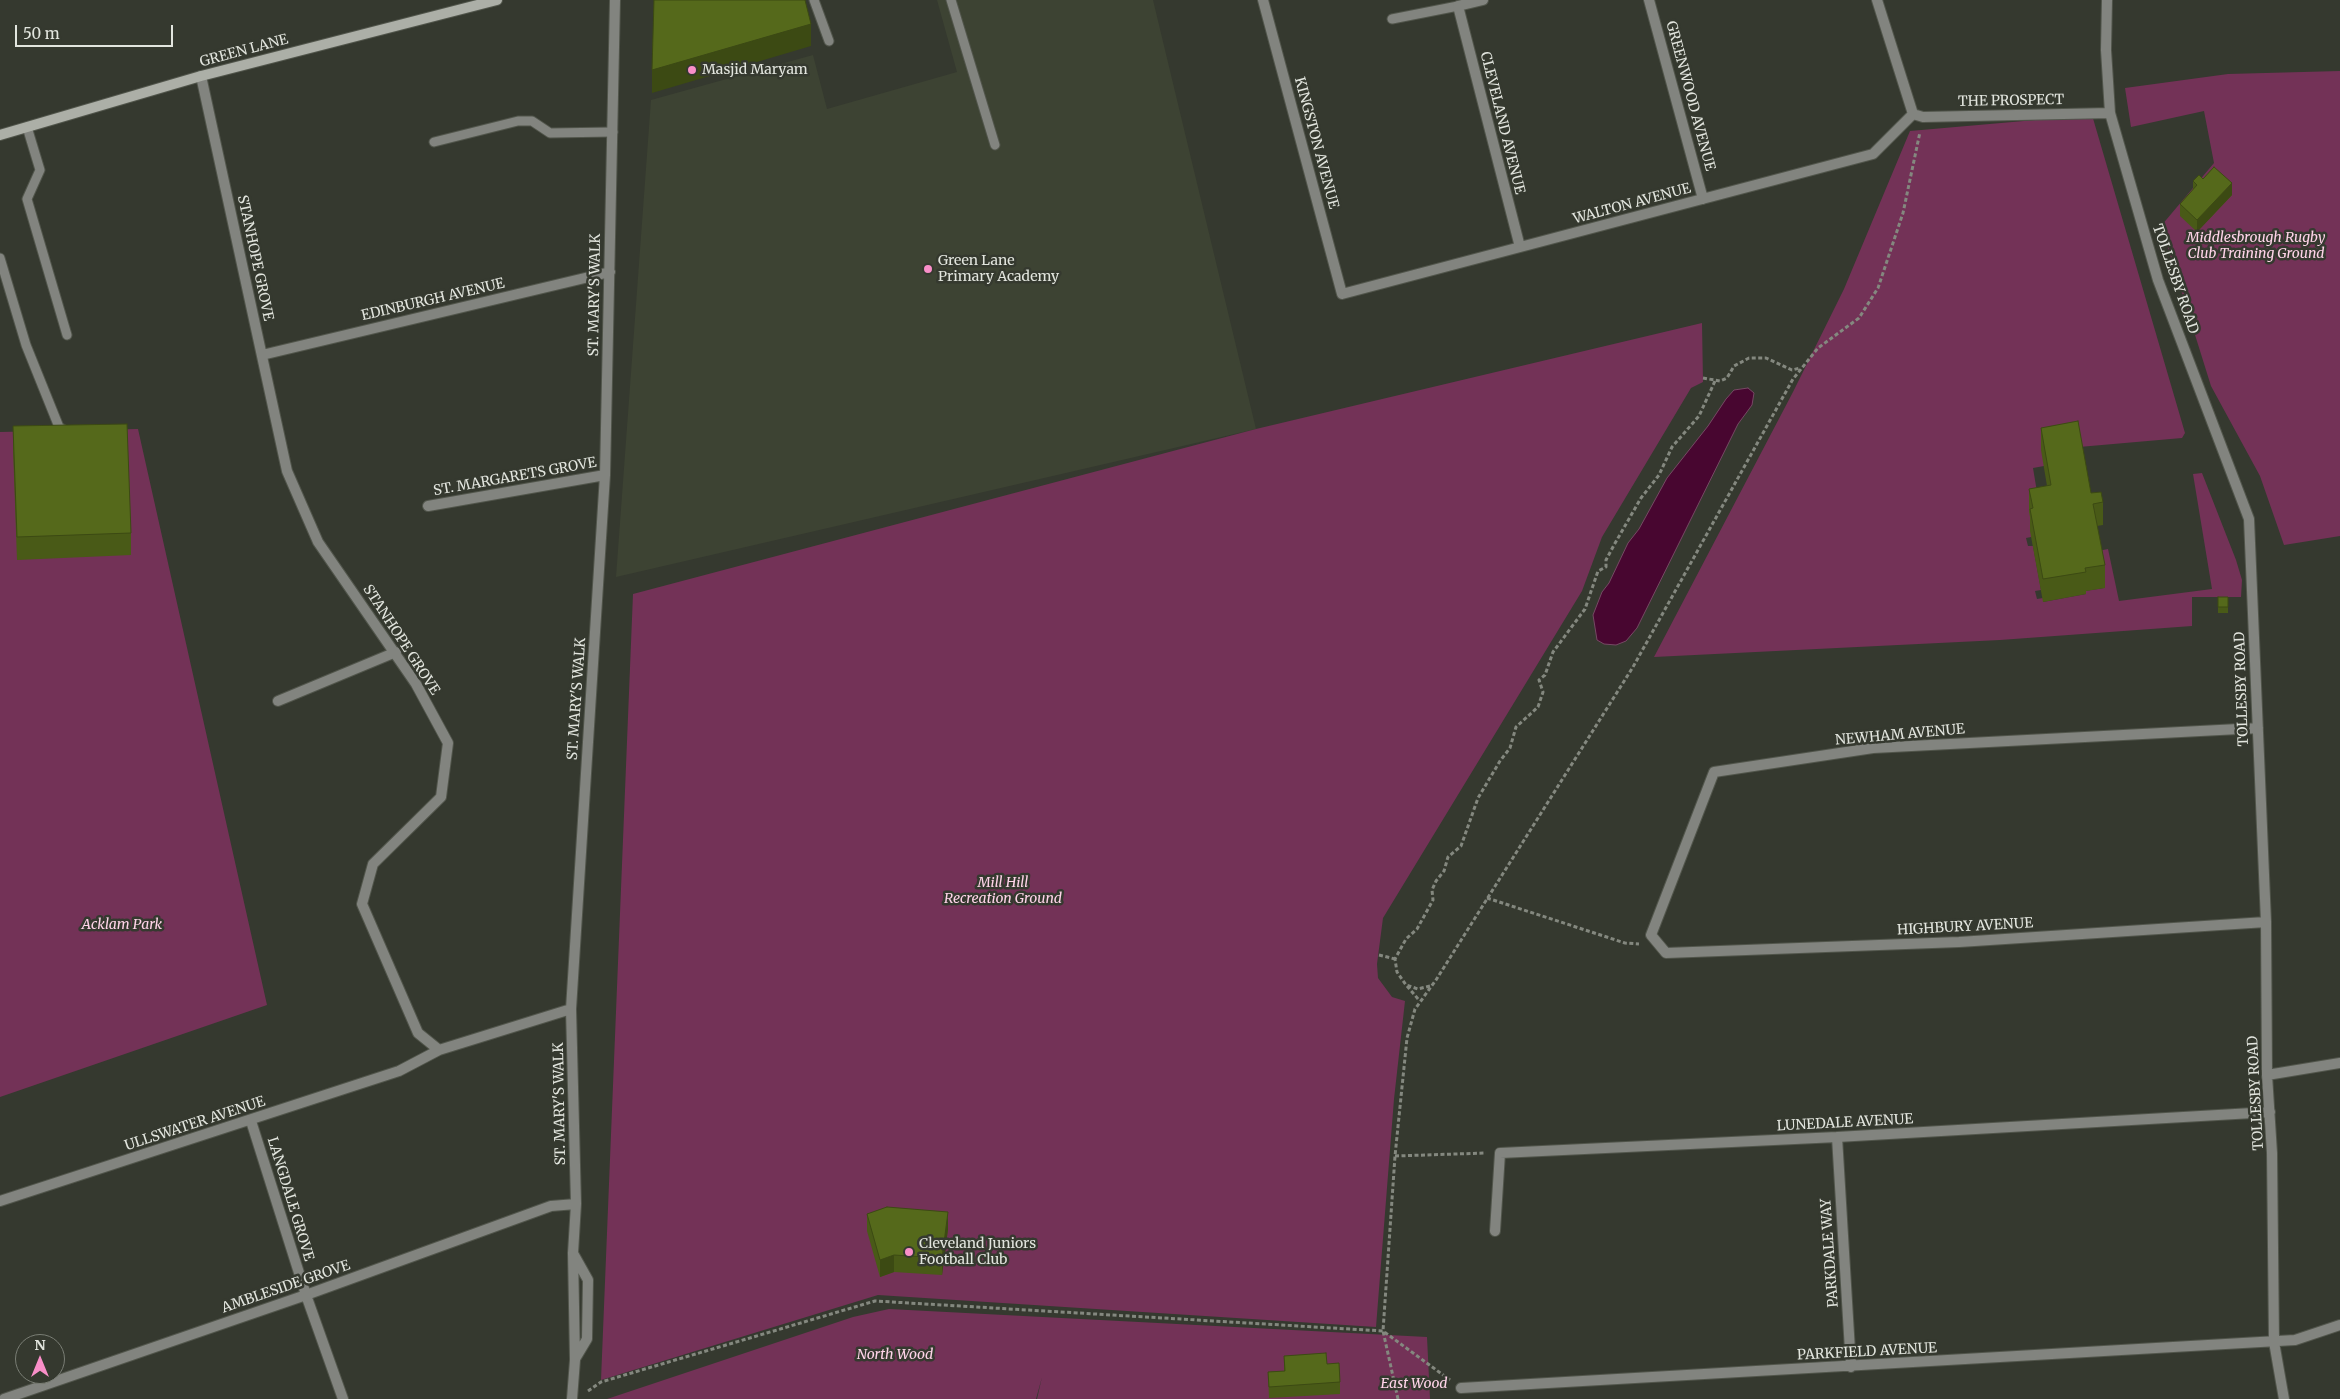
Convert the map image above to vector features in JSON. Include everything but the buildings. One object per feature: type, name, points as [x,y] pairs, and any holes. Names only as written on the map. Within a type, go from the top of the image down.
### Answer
[{"type":"street","name":"GREEN LANE","points":[[0,136],[201,76],[497,0]]},
{"type":"street","name":"ST. MARY'S WALK","points":[[572,1399],[575,1360],[573,1253],[576,1204],[571,1009],[605,475],[615,0]]},
{"type":"street","name":"KINGSTON AVENUE","points":[[1263,0],[1342,294]]},
{"type":"street","points":[[1458,6],[1483,0]]},
{"type":"street","name":"GREENWOOD AVENUE","points":[[1649,0],[1703,199]]},
{"type":"street","points":[[1877,0],[1913,114]]},
{"type":"street","name":"TOLLESBY ROAD","points":[[2107,0],[2106,50],[2110,113],[2158,280],[2249,519],[2266,922],[2267,1075],[2270,1112],[2274,1342],[2284,1399]]},
{"type":"street","name":"CLEVELAND AVENUE","points":[[1458,6],[1520,247]]},
{"type":"street","name":"STANHOPE GROVE","points":[[201,76],[287,471],[314,534],[396,652],[448,743],[441,797],[373,864],[362,904],[418,1033],[439,1050]]},
{"type":"street","name":"THE PROSPECT","points":[[1913,114],[1923,117],[2110,113]]},
{"type":"street","name":"WALTON AVENUE","points":[[1342,294],[1873,154],[1913,114]]},
{"type":"street","name":"EDINBURGH AVENUE","points":[[262,355],[610,272]]},
{"type":"street","name":"ST. MARGARETS GROVE","points":[[428,506],[605,475]]},
{"type":"street","points":[[278,701],[396,652]]},
{"type":"street","name":"NEWHAM AVENUE","points":[[1666,953],[1651,935],[1714,772],[1874,748],[2258,728]]},
{"type":"street","name":"HIGHBURY AVENUE","points":[[1666,953],[1959,942],[2266,922]]},
{"type":"street","points":[[439,1050],[571,1009]]},
{"type":"street","name":"ULLSWATER AVENUE","points":[[0,1201],[251,1121],[399,1071],[439,1050]]},
{"type":"street","points":[[2267,1075],[2340,1063]]},
{"type":"street","name":"LUNEDALE AVENUE","points":[[1500,1153],[1837,1137],[2270,1112]]},
{"type":"street","name":"LANGDALE GROVE","points":[[251,1121],[306,1295],[343,1399]]},
{"type":"street","name":"PARKDALE WAY","points":[[1837,1137],[1851,1367]]},
{"type":"street","points":[[1495,1231],[1500,1153]]},
{"type":"street","name":"AMBLESIDE GROVE","points":[[4,1399],[306,1295],[551,1206],[576,1204]]},
{"type":"street","name":"PARKFIELD AVENUE","points":[[1462,1388],[2274,1342],[2295,1340],[2340,1325]]},
{"type":"lane","points":[[814,0],[828,41]]},
{"type":"lane","points":[[951,0],[995,145]]},
{"type":"lane","points":[[1392,19],[1458,6]]},
{"type":"lane","points":[[434,142],[518,121],[532,121],[550,133],[612,132]]},
{"type":"lane","points":[[27,127],[40,170],[27,198],[67,334]]},
{"type":"lane","points":[[0,258],[26,345],[59,427],[75,433]]},
{"type":"path","points":[[1398,1399],[1383,1331],[1395,1156],[1407,1038],[1415,1009],[1633,667],[1800,368],[1818,348],[1859,318],[1878,288],[1903,213],[1923,117]]},
{"type":"path","points":[[1702,378],[1715,381],[1727,378],[1734,366],[1749,358],[1766,358],[1792,370],[1800,368]]},
{"type":"path","points":[[1420,1000],[1397,972],[1395,959],[1406,939],[1417,929],[1433,900],[1432,890],[1436,881],[1444,871],[1448,857],[1461,846],[1478,798],[1510,748],[1516,727],[1538,707],[1543,692],[1539,680],[1545,675],[1553,652],[1585,609],[1598,571],[1606,567],[1606,560],[1614,545],[1641,498],[1659,476],[1672,447],[1699,416],[1715,381]]},
{"type":"path","points":[[1487,898],[1625,943]]},
{"type":"path","points":[[1379,955],[1395,959]]},
{"type":"path","points":[[1406,985],[1418,989],[1430,986]]},
{"type":"path","points":[[1395,1156],[1500,1153]]},
{"type":"path","points":[[585,1393],[601,1382],[875,1301],[1383,1331],[1462,1388]]},
{"type":"shaded area","name":"Green Lane Primary Academy","points":[[937,0],[1153,0],[1256,429],[616,577],[651,100],[813,55],[827,109],[957,72]]},
{"type":"shaded area","points":[[1748,388],[1754,393],[1752,405],[1738,424],[1637,628],[1626,641],[1616,645],[1604,644],[1597,640],[1593,615],[1602,592],[1609,583],[1628,543],[1639,529],[1667,478],[1708,426],[1726,399],[1734,390]]},
{"type":"green space","name":"Middlesbrough Rugby Club Training Ground","points":[[2340,71],[2340,536],[2284,545],[2260,476],[2211,386],[2161,226],[2214,163],[2204,111],[2131,127],[2125,88],[2228,74]]},
{"type":"green space","points":[[2092,115],[2185,433],[2182,438],[2079,447],[2044,466],[2033,468],[2040,510],[2031,537],[2026,538],[2028,546],[2033,546],[2041,590],[2035,591],[2037,599],[2043,598],[2043,602],[2086,594],[2085,591],[2104,588],[2098,551],[2108,549],[2119,601],[2212,589],[2193,474],[2202,473],[2236,560],[2242,580],[2241,597],[2192,597],[2192,626],[2000,640],[1654,657],[1793,392],[1844,289],[1910,131]]},
{"type":"green space","name":"Mill Hill Recreation Ground","points":[[1702,323],[1703,382],[1691,388],[1602,537],[1582,591],[1383,918],[1377,964],[1378,978],[1392,997],[1405,1001],[1394,1099],[1376,1327],[878,1295],[601,1380],[633,594],[1256,429]]},
{"type":"green space","name":"Acklam Park","points":[[138,429],[267,1005],[0,1097],[0,432]]},
{"type":"green space","name":"North Wood","points":[[889,1309],[1427,1337],[1430,1399],[1037,1399],[1042,1377],[1036,1399],[607,1399],[853,1317]]},
{"type":"place","name":"Masjid Maryam","points":[[692,70]]},
{"type":"place","name":"Green Lane Primary Academy","points":[[928,269]]},
{"type":"place","name":"Cleveland Juniors Football Club","points":[[909,1252]]},
{"type":"park label","name":"East Wood","points":[[1414,1384]]}]
